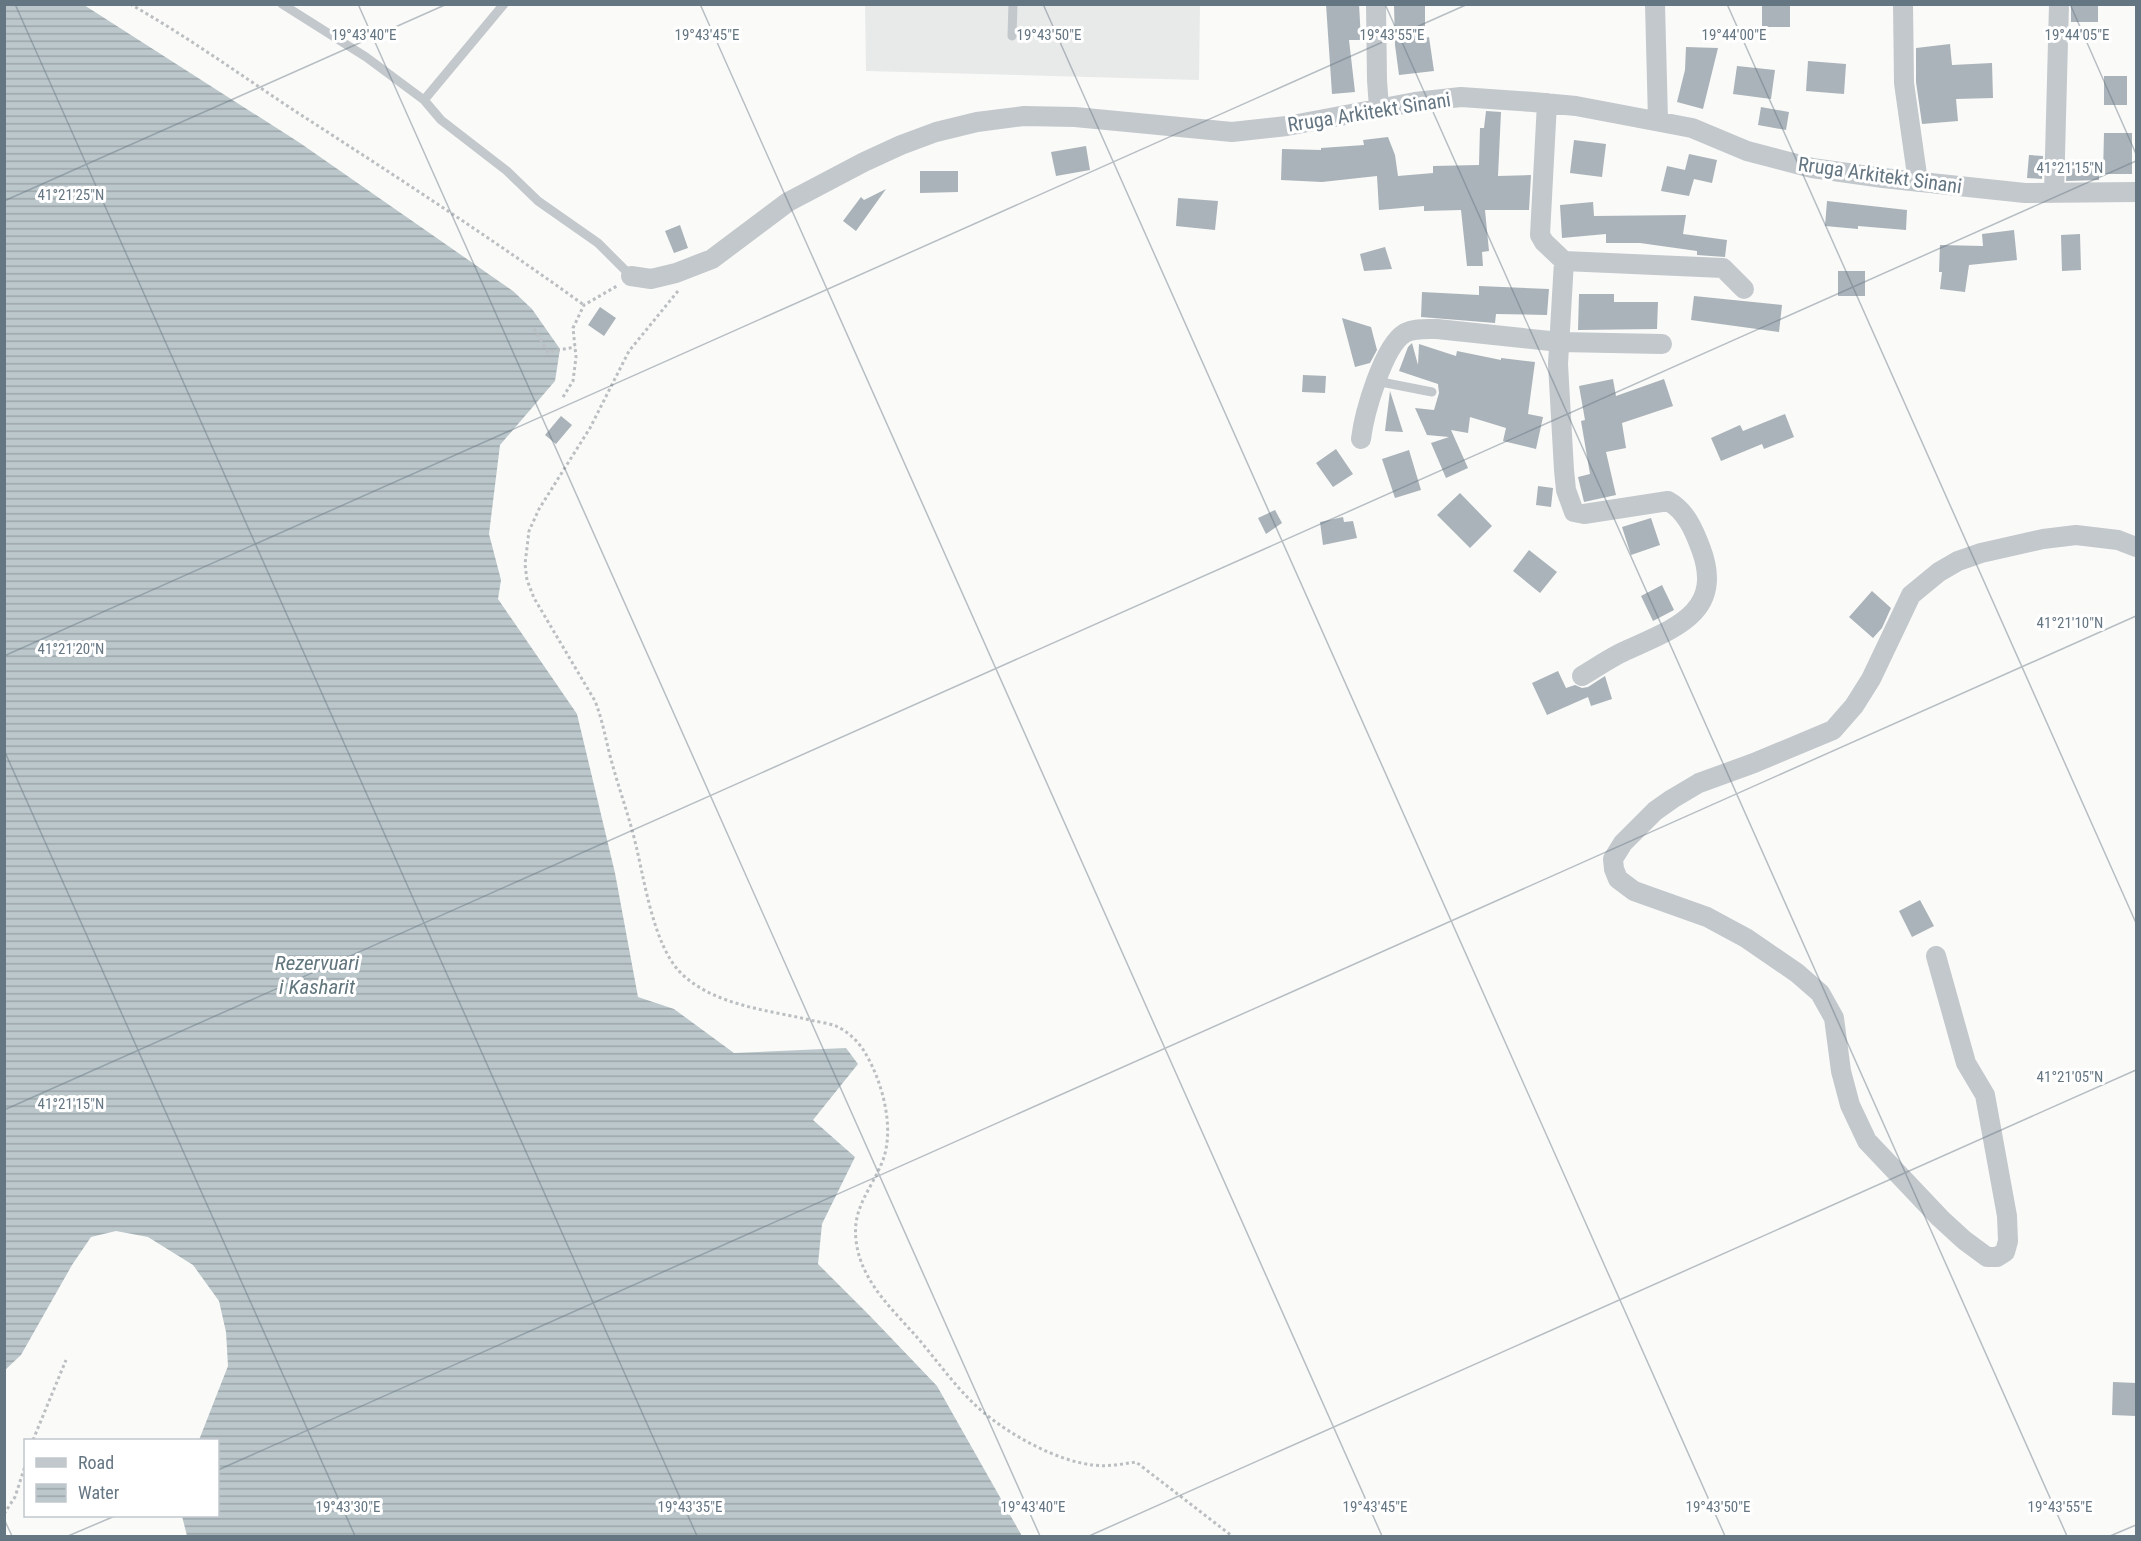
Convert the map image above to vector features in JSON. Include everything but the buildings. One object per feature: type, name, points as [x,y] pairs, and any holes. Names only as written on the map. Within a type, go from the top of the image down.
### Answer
[{"type":"street","points":[[1376,4],[1379,108]]},
{"type":"street","points":[[1655,4],[1658,120]]},
{"type":"street","points":[[1903,4],[1904,83],[1918,182]]},
{"type":"street","points":[[2054,193],[2059,4]]},
{"type":"street","name":"Rruga Arkitekt Sinani","points":[[632,276],[651,279],[712,259],[788,202],[853,167],[901,145],[936,132],[976,122],[1024,116],[1075,117],[1232,132],[1287,126],[1379,108],[1461,97],[1576,106],[1658,120],[1692,128],[1747,151],[1812,168],[2025,193],[2136,192]]},
{"type":"street","points":[[1547,103],[1540,235],[1544,242],[1564,261],[1723,268],[1744,288]]},
{"type":"street","points":[[1564,261],[1558,364],[1566,490],[1574,512],[1596,513],[1668,501],[1683,513],[1695,533],[1708,577],[1701,602],[1687,620],[1651,640],[1622,652],[1582,676]]},
{"type":"street","points":[[1361,439],[1364,418],[1376,381],[1396,340],[1406,332],[1418,329],[1437,329],[1560,342],[1662,344]]},
{"type":"street","points":[[1936,956],[1966,1063],[1985,1095],[2007,1216],[2008,1241],[2005,1252],[1997,1257],[1988,1257],[1964,1240],[1867,1141],[1857,1124],[1841,1071],[1834,1018],[1820,993],[1797,972],[1746,938],[1707,917],[1634,891],[1618,879],[1613,859],[1623,843],[1655,811],[1699,783],[1833,730],[1854,706],[1871,679],[1911,595],[1939,572],[1958,561],[1981,553],[2043,539],[2076,535],[2118,540],[2136,547]]},
{"type":"lane","points":[[282,4],[366,57],[424,100],[441,120],[507,171],[538,201],[598,243],[632,276]]},
{"type":"lane","points":[[424,100],[504,4]]},
{"type":"lane","points":[[1012,4],[1012,36]]},
{"type":"lane","points":[[1376,381],[1432,392]]},
{"type":"path","points":[[130,4],[171,27],[272,96],[500,244],[584,305]]},
{"type":"path","points":[[563,397],[573,381],[575,347],[573,328],[584,305],[632,276]]},
{"type":"path","points":[[680,289],[629,351],[590,428],[539,509],[529,531],[525,564],[527,580],[534,598],[586,685],[601,716],[632,830],[647,898],[660,936],[672,962],[684,976],[713,995],[764,1010],[835,1026],[849,1034],[864,1050],[880,1086],[888,1132],[883,1159],[863,1197],[857,1215],[856,1239],[862,1268],[892,1310],[965,1394],[1003,1427],[1047,1452],[1092,1465],[1113,1466],[1136,1462],[1232,1536]]},
{"type":"path","points":[[534,329],[549,352],[575,347]]},
{"type":"path","points":[[33,1439],[66,1360]]},
{"type":"path","points":[[4,1514],[15,1497],[24,1469]]},
{"type":"shaded area","points":[[865,5],[1200,5],[1199,80],[866,71]]},
{"type":"water","name":"Rezervuari i Kasharit","points":[[5,4],[84,5],[300,143],[513,291],[532,309],[560,349],[555,381],[500,445],[489,534],[501,580],[498,599],[577,714],[615,873],[638,997],[674,1009],[734,1053],[846,1048],[858,1064],[813,1120],[855,1157],[822,1224],[818,1264],[937,1386],[1022,1536],[187,1536],[182,1517],[219,1517],[219,1439],[199,1439],[228,1366],[226,1332],[219,1301],[193,1265],[148,1237],[116,1231],[91,1237],[72,1265],[21,1355],[5,1370]]}]
